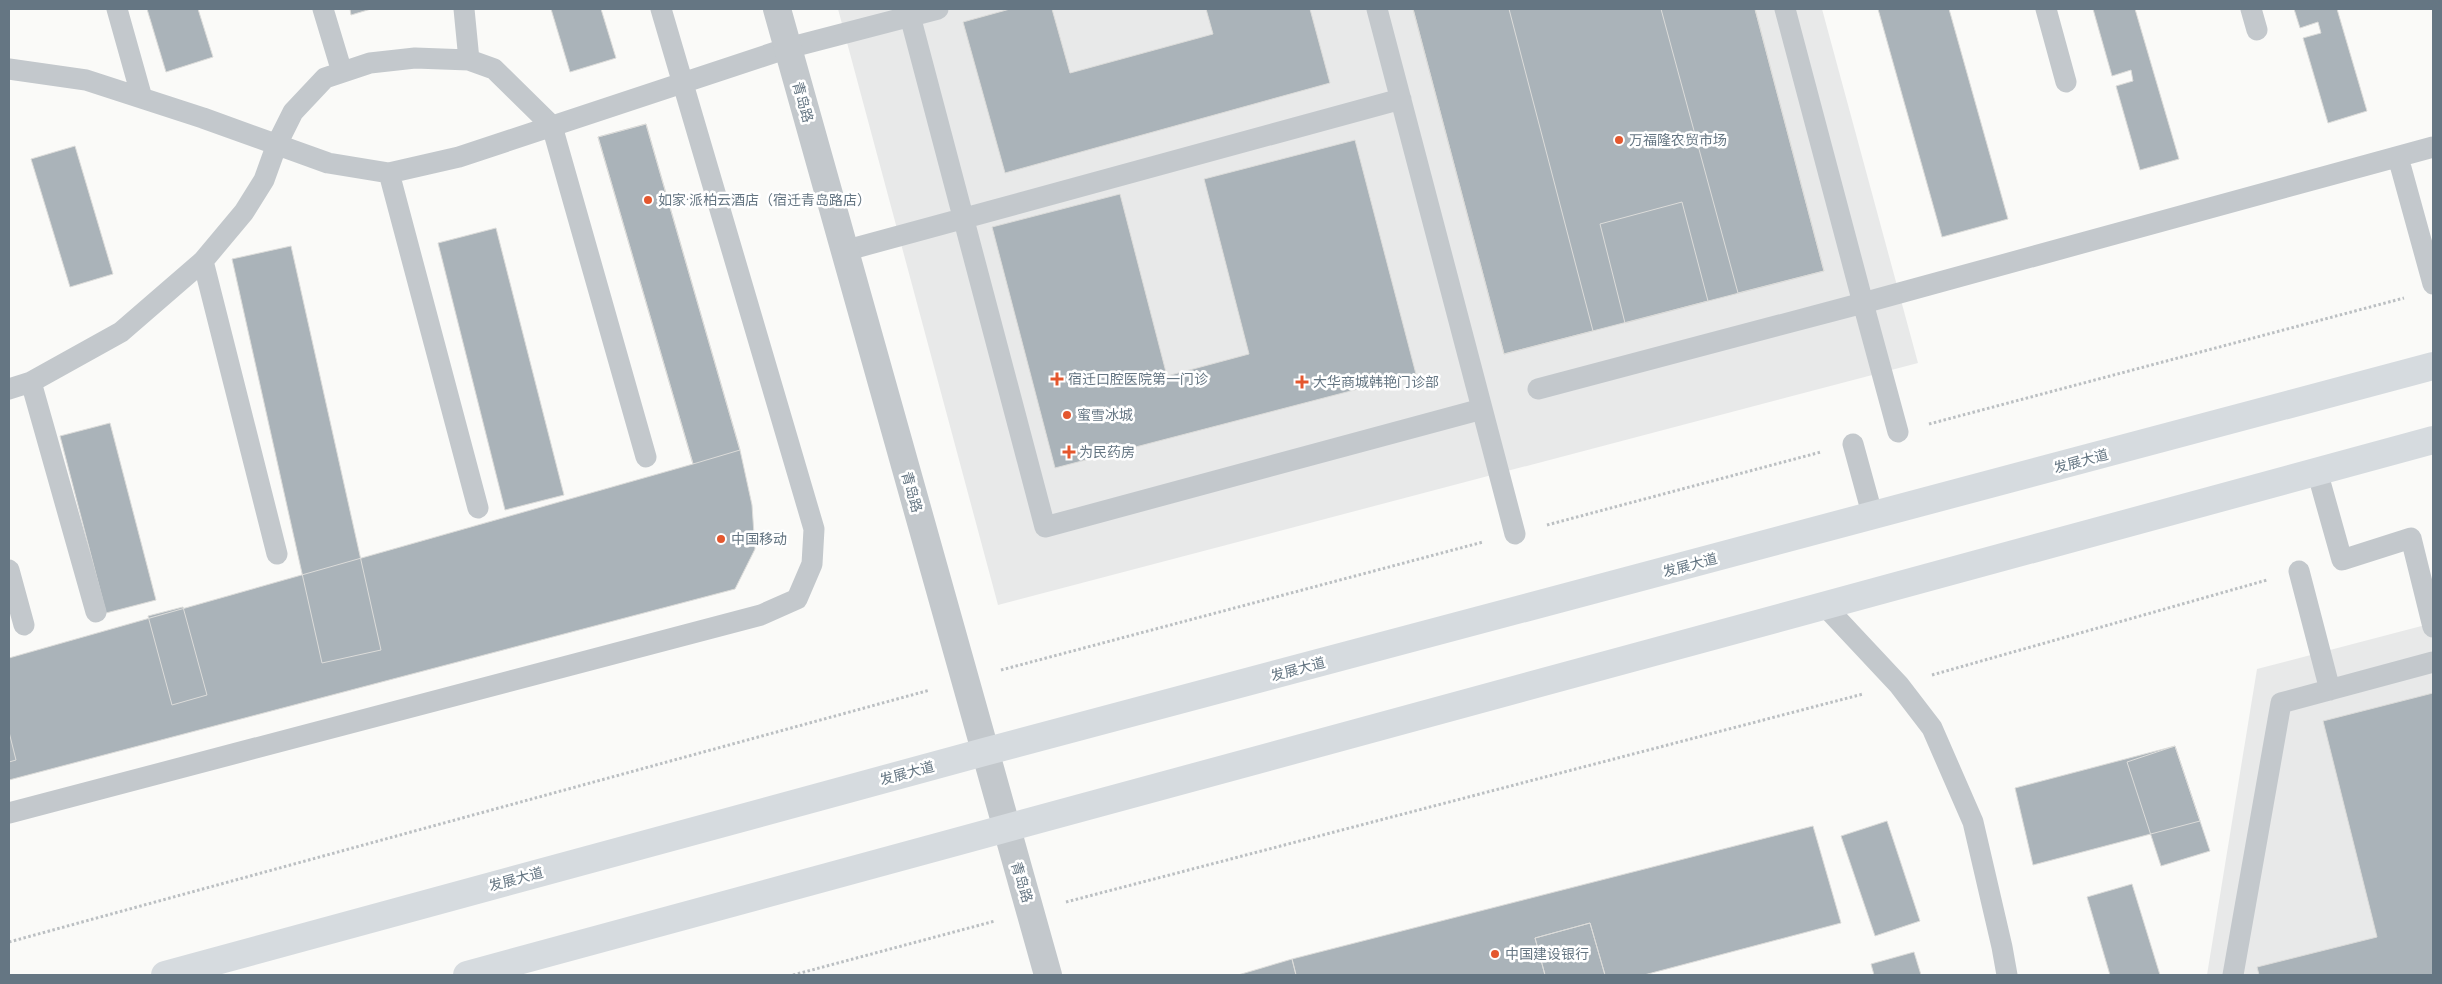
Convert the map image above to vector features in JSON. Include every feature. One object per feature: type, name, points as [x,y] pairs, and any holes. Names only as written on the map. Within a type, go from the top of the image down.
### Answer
[{"type":"main road","name":"发展大道","points":[[165,975],[984,752],[1873,517],[2433,366]]},
{"type":"main road","points":[[467,975],[2433,440]]},
{"type":"street","name":"青岛路","points":[[776,9],[1005,828],[1048,975]]},
{"type":"lane","points":[[117,9],[142,98]]},
{"type":"lane","points":[[323,9],[342,72]]},
{"type":"lane","points":[[464,9],[469,60]]},
{"type":"lane","points":[[9,812],[762,615],[797,599],[812,564],[814,529],[661,9]]},
{"type":"lane","points":[[9,69],[86,80],[328,163],[389,174],[459,157],[788,48],[938,9]]},
{"type":"lane","points":[[1377,9],[1515,534]]},
{"type":"lane","points":[[1785,9],[1898,432]]},
{"type":"lane","points":[[2046,9],[2066,82]]},
{"type":"lane","points":[[2251,9],[2257,30]]},
{"type":"lane","points":[[910,16],[1045,527],[1482,409]]},
{"type":"lane","points":[[9,389],[31,382],[121,332],[203,261],[244,212],[264,180],[277,144],[293,112],[325,78],[370,63],[415,58],[469,60],[494,69],[552,126],[646,457]]},
{"type":"lane","points":[[844,250],[1401,99]]},
{"type":"lane","points":[[1538,389],[1863,303],[2433,147]]},
{"type":"lane","points":[[2398,157],[2433,284]]},
{"type":"lane","points":[[389,174],[478,508]]},
{"type":"lane","points":[[203,261],[277,554]]},
{"type":"lane","points":[[31,382],[96,612]]},
{"type":"lane","points":[[1854,444],[1873,517]]},
{"type":"lane","points":[[2317,471],[2342,560],[2411,538],[2433,627]]},
{"type":"lane","points":[[9,570],[24,625]]},
{"type":"lane","points":[[2299,571],[2330,690]]},
{"type":"lane","points":[[1825,606],[1899,685],[1932,728],[1973,822],[2007,975]]},
{"type":"lane","points":[[2233,975],[2281,703],[2433,662]]},
{"type":"path","points":[[1898,432],[2405,298]]},
{"type":"path","points":[[9,942],[965,680],[1854,444]]},
{"type":"path","points":[[793,975],[1899,685],[2299,571]]},
{"type":"shaded area","points":[[838,9],[1822,9],[1918,363],[998,605]]},
{"type":"shaded area","points":[[2433,623],[2433,975],[2207,975],[2257,669]]},
{"type":"building","points":[[147,9],[198,9],[213,57],[166,72]]},
{"type":"building","points":[[350,9],[371,9],[351,15]]},
{"type":"building","points":[[551,9],[601,9],[616,58],[570,72]]},
{"type":"building","points":[[1010,9],[1052,9],[1070,73],[1213,34],[1206,9],[1310,9],[1330,83],[1005,173],[963,22]]},
{"type":"building","name":"万福隆农贸市场","points":[[1413,9],[1755,9],[1824,271],[1504,354]]},
{"type":"building","points":[[1413,9],[1509,9],[1593,331],[1504,354]]},
{"type":"building","points":[[1661,9],[1755,9],[1824,271],[1738,293]]},
{"type":"building","points":[[1878,9],[1949,9],[2008,219],[1942,237]]},
{"type":"building","points":[[2093,9],[2135,9],[2179,159],[2140,170],[2116,86],[2133,81],[2131,70],[2112,76]]},
{"type":"building","points":[[2294,9],[2337,9],[2367,111],[2328,123],[2303,38],[2321,33],[2318,22],[2300,28]]},
{"type":"building","points":[[646,124],[740,450],[693,464],[598,137]]},
{"type":"building","points":[[646,124],[740,450],[752,505],[755,549],[735,589],[9,780],[9,658],[693,464],[598,137]]},
{"type":"building","points":[[1355,140],[1416,374],[1055,468],[992,227],[1120,194],[1167,376],[1249,354],[1204,179]]},
{"type":"building","points":[[75,146],[113,274],[70,287],[31,159]]},
{"type":"building","points":[[1682,202],[1708,301],[1625,323],[1600,224]]},
{"type":"building","points":[[496,228],[564,495],[505,510],[438,243]]},
{"type":"building","points":[[291,246],[381,650],[322,663],[232,259]]},
{"type":"building","points":[[110,423],[156,600],[106,613],[60,436]]},
{"type":"building","points":[[183,607],[207,695],[172,705],[148,616]]},
{"type":"building","points":[[2433,693],[2433,975],[2259,975],[2257,967],[2377,937],[2323,721]]},
{"type":"building","points":[[9,732],[16,760],[9,762]]},
{"type":"building","points":[[2175,746],[2210,851],[2161,866],[2127,762]]},
{"type":"building","points":[[2175,746],[2200,821],[2033,865],[2015,788]]},
{"type":"building","points":[[1887,821],[1920,921],[1875,936],[1841,836]]},
{"type":"building","points":[[1813,826],[1841,923],[1644,975],[1605,975],[1590,923],[1535,938],[1545,975],[1296,975],[1292,959]]},
{"type":"building","points":[[2132,884],[2160,975],[2110,975],[2087,897]]},
{"type":"building","points":[[1590,923],[1605,975],[1545,975],[1535,938]]},
{"type":"building","points":[[1914,952],[1921,975],[1874,975],[1871,964]]},
{"type":"building","points":[[1292,959],[1296,975],[1238,975]]},
{"type":"place","name":"万福隆农贸市场","points":[[1619,140]]},
{"type":"place","name":"如家·派柏云酒店（宿迁青岛路店）","points":[[648,200]]},
{"type":"place","name":"宿迁口腔医院第一门诊","points":[[1057,379]]},
{"type":"place","name":"大华商城韩艳门诊部","points":[[1302,382]]},
{"type":"place","name":"蜜雪冰城","points":[[1067,415]]},
{"type":"place","name":"为民药房","points":[[1069,452]]},
{"type":"place","name":"中国移动","points":[[721,539]]},
{"type":"place","name":"中国建设银行","points":[[1495,954]]}]
